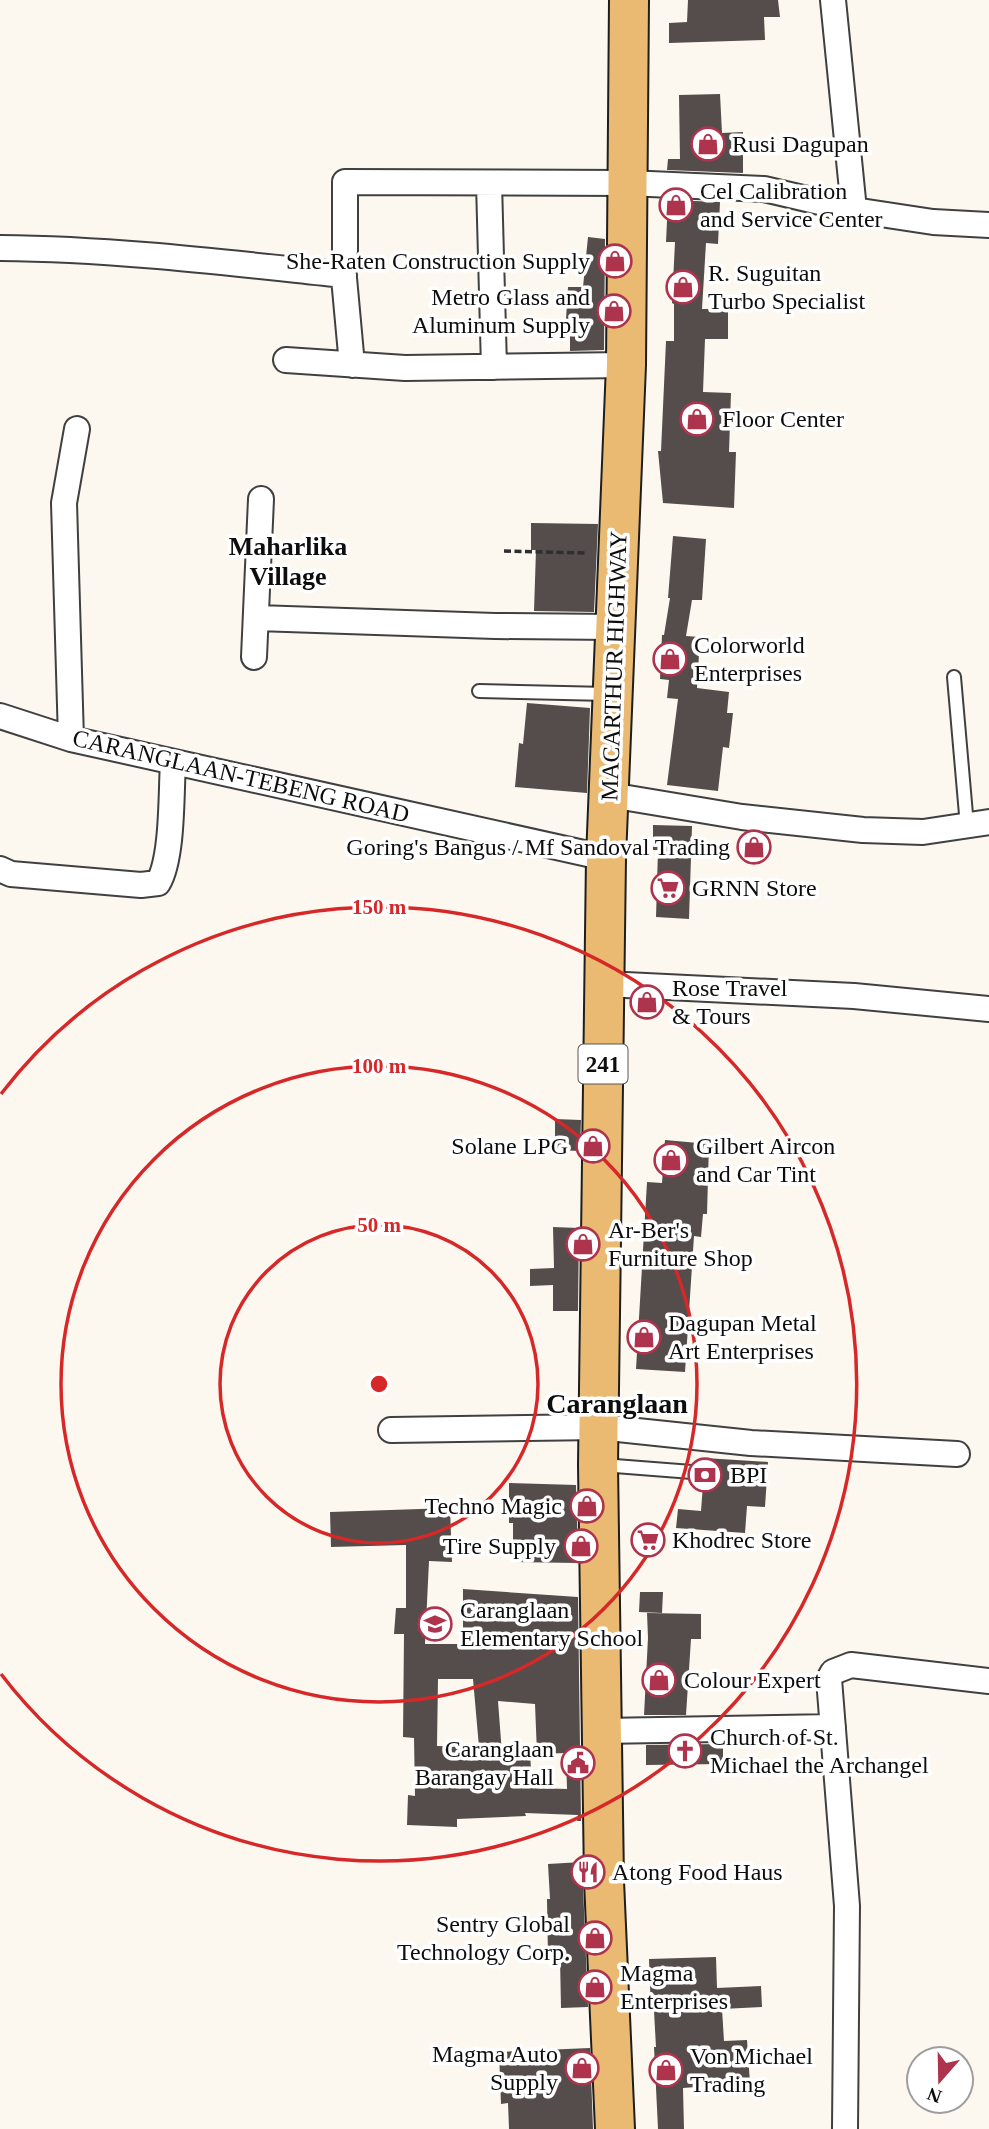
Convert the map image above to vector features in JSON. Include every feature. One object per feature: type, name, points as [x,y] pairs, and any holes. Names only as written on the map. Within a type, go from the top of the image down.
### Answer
[{"type":"main road","name":"MACARTHUR HIGHWAY","points":[[615,2129],[605,1893],[598,1465],[606,858],[626,365],[629,0]]},
{"type":"street","points":[[833,0],[854,210]]},
{"type":"street","points":[[352,365],[344,275],[345,182],[627,183],[764,188],[854,210],[933,222],[989,225]]},
{"type":"street","points":[[489,183],[494,367]]},
{"type":"street","points":[[0,248],[148,254],[344,275]]},
{"type":"street","points":[[286,360],[405,368],[626,365]]},
{"type":"street","points":[[71,739],[64,503],[77,429]]},
{"type":"street","points":[[254,657],[261,499]]},
{"type":"street","points":[[257,618],[615,627]]},
{"type":"street","name":"CARANGLAAN-TEBENG ROAD","points":[[0,716],[71,739],[606,858]]},
{"type":"street","points":[[0,870],[10,874],[141,885],[158,884],[164,874],[173,762]]},
{"type":"street","points":[[610,795],[742,817],[863,830],[923,832],[978,824]]},
{"type":"street","points":[[605,984],[854,996],[989,1009]]},
{"type":"street","points":[[391,1430],[599,1427],[751,1443],[957,1454]]},
{"type":"street","points":[[845,2129],[847,1906],[829,1679],[839,1668],[850,1665],[989,1681]]},
{"type":"street","points":[[601,1731],[833,1727]]},
{"type":"lane","points":[[954,677],[978,824]]},
{"type":"lane","points":[[479,691],[612,694]]},
{"type":"lane","points":[[598,1465],[692,1472]]},
{"type":"path","points":[[504,551],[618,553]]},
{"type":"building","points":[[688,0],[778,0],[780,17],[764,17],[765,40],[669,43],[669,23],[687,22]]},
{"type":"building","points":[[720,94],[722,133],[743,132],[743,173],[667,170],[668,159],[680,159],[679,95]]},
{"type":"building","points":[[668,200],[720,202],[718,244],[706,243],[702,309],[728,309],[728,339],[705,339],[703,392],[731,393],[729,452],[736,452],[734,508],[663,503],[658,451],[661,451],[666,341],[674,341],[672,303],[675,242],[666,242]]},
{"type":"building","points":[[588,237],[605,239],[604,350],[570,351],[570,335],[565,335],[568,287],[583,287]]},
{"type":"building","points":[[531,523],[598,524],[594,612],[534,611],[536,550],[531,550]]},
{"type":"building","points":[[673,536],[706,539],[702,600],[692,600],[686,636],[700,637],[697,688],[729,692],[727,713],[733,713],[729,748],[723,747],[718,791],[667,785],[678,699],[667,698],[669,680],[660,679],[662,635],[670,598]]},
{"type":"building","points":[[527,703],[590,708],[587,793],[515,787],[519,743],[523,744]]},
{"type":"building","points":[[653,825],[692,826],[689,919],[656,917],[658,850],[653,850]]},
{"type":"building","points":[[555,1119],[581,1120],[580,1151],[555,1150]]},
{"type":"building","points":[[665,1140],[709,1144],[707,1214],[703,1214],[701,1237],[694,1236],[685,1372],[636,1369],[647,1182],[662,1183]]},
{"type":"building","points":[[553,1227],[579,1228],[578,1311],[553,1311],[553,1285],[530,1286],[530,1269],[554,1268]]},
{"type":"building","points":[[705,1458],[768,1462],[765,1507],[747,1506],[745,1533],[676,1528],[678,1509],[701,1511]]},
{"type":"building","points":[[509,1483],[576,1485],[578,1563],[513,1562]]},
{"type":"building","points":[[450,1508],[452,1562],[429,1561],[425,1644],[463,1644],[463,1589],[578,1597],[581,1821],[577,1821],[578,1815],[525,1813],[526,1816],[457,1819],[457,1827],[407,1825],[408,1795],[415,1796],[414,1738],[403,1737],[404,1634],[394,1634],[396,1608],[406,1608],[406,1545],[331,1547],[330,1512]],"holes":[[[438,1679],[473,1679],[479,1747],[437,1746]],[[498,1701],[535,1704],[537,1754],[566,1753],[567,1789],[532,1788],[530,1752],[502,1754]]]},
{"type":"building","points":[[640,1592],[663,1592],[662,1613],[639,1612]]},
{"type":"building","points":[[647,1613],[701,1614],[701,1639],[691,1639],[686,1715],[644,1715]]},
{"type":"building","points":[[723,1744],[723,1764],[646,1765],[646,1745]]},
{"type":"building","points":[[582,1862],[588,2007],[561,2008],[560,1958],[548,1958],[548,1864]]},
{"type":"building","points":[[716,1957],[717,1988],[761,1986],[762,2007],[722,2009],[724,2041],[747,2040],[750,2083],[683,2088],[684,2129],[658,2129],[656,2047],[654,2011],[651,2011],[649,1959]]},
{"type":"building","points":[[590,2048],[593,2129],[509,2129],[508,2103],[501,2104],[499,2052]]},
{"type":"place","name":"Rusi Dagupan","points":[[708,144]]},
{"type":"place","name":"Cel Calibration and Service Center","points":[[676,205]]},
{"type":"place","name":"She-Raten Construction Supply","points":[[615,261]]},
{"type":"place","name":"R. Suguitan Turbo Specialist","points":[[683,287]]},
{"type":"place","name":"Metro Glass and Aluminum Supply","points":[[614,311]]},
{"type":"place","name":"Floor Center","points":[[697,419]]},
{"type":"place","name":"Colorworld Enterprises","points":[[670,659]]},
{"type":"place","name":"Goring's Bangus / Mf Sandoval Trading","points":[[754,847]]},
{"type":"place","name":"GRNN Store","points":[[668,888]]},
{"type":"place","name":"Rose Travel & Tours","points":[[647,1002]]},
{"type":"place","name":"Solane LPG","points":[[593,1146]]},
{"type":"place","name":"Gilbert Aircon and Car Tint","points":[[671,1160]]},
{"type":"place","name":"Ar-Ber's Furniture Shop","points":[[583,1244]]},
{"type":"place","name":"Dagupan Metal Art Enterprises","points":[[644,1337]]},
{"type":"place","name":"BPI","points":[[705,1475]]},
{"type":"place","name":"Techno Magic","points":[[587,1506]]},
{"type":"place","name":"Khodrec Store","points":[[648,1540]]},
{"type":"place","name":"Tire Supply","points":[[581,1546]]},
{"type":"place","name":"Caranglaan Elementary School","points":[[435,1624]]},
{"type":"place","name":"Colour Expert","points":[[659,1680]]},
{"type":"place","name":"Church of St. Michael the Archangel","points":[[685,1751]]},
{"type":"place","name":"Caranglaan Barangay Hall","points":[[578,1763]]},
{"type":"place","name":"Atong Food Haus","points":[[588,1872]]},
{"type":"place","name":"Sentry Global Technology Corp.","points":[[595,1938]]},
{"type":"place","name":"Magma Enterprises","points":[[595,1987]]},
{"type":"place","name":"Magma Auto Supply","points":[[582,2068]]},
{"type":"place","name":"Von Michael Trading","points":[[666,2070]]},
{"type":"district","name":"Maharlika Village","points":[[288,561]]},
{"type":"district","name":"Caranglaan","points":[[617,1403]]}]
